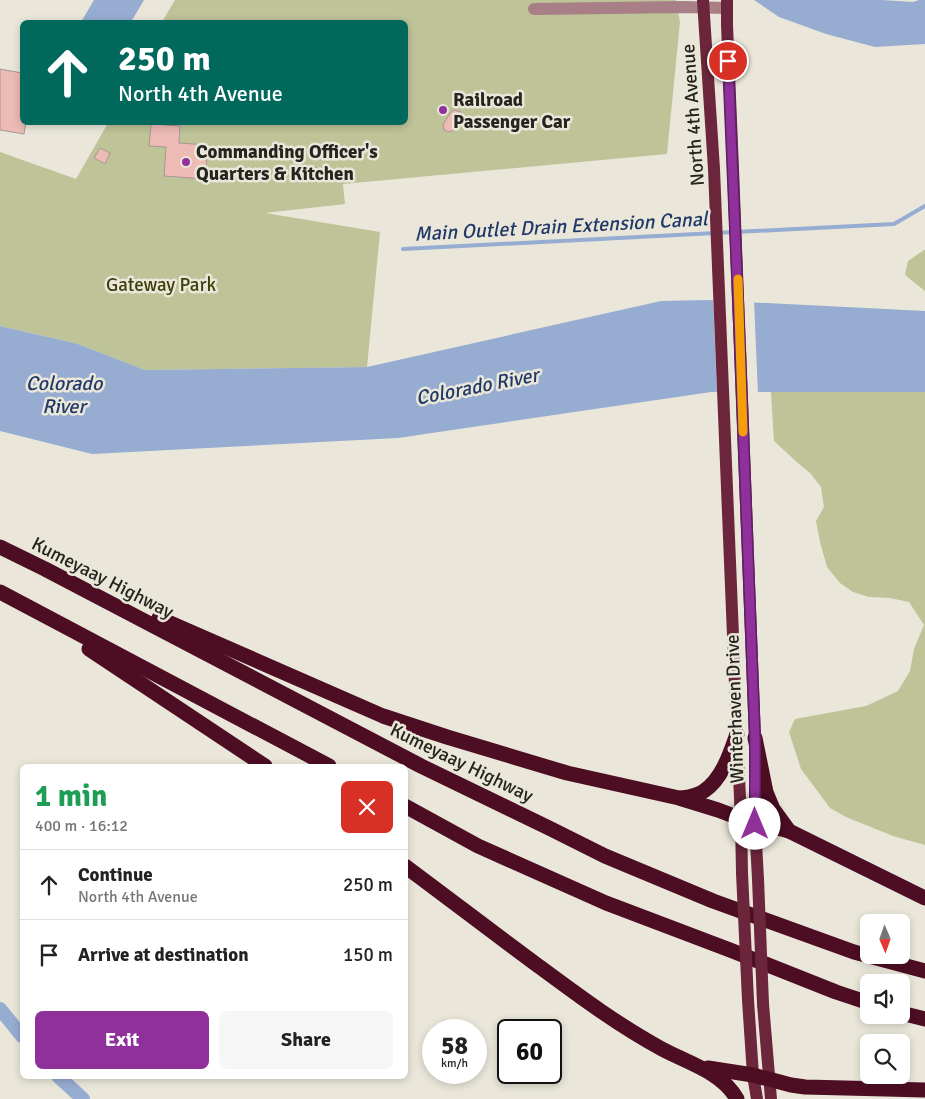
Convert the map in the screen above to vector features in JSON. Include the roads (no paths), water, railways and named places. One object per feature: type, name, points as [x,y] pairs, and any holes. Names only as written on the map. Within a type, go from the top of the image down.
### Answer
[{"type":"highway","name":"Kumeyaay Highway","points":[[0,547],[422,766],[605,856],[713,901],[854,952],[925,971]]},
{"type":"highway","points":[[45,569],[383,716],[567,773],[679,798],[748,822],[789,831],[925,898]]},
{"type":"highway","points":[[0,592],[325,764]]},
{"type":"highway","points":[[22,604],[262,764]]},
{"type":"highway","points":[[679,798],[694,796],[704,791],[711,784],[724,766],[737,734]]},
{"type":"highway","points":[[755,738],[766,792],[773,808],[789,831]]},
{"type":"highway","points":[[408,808],[478,846],[606,903],[860,1000]]},
{"type":"highway","points":[[408,868],[593,1006],[616,1022],[699,1067],[726,1084],[737,1099]]},
{"type":"highway","points":[[910,1015],[925,1019]]},
{"type":"highway","points":[[699,1067],[753,1075],[805,1087],[925,1090]]},
{"type":"highway","points":[[803,1099],[813,1094],[838,1088]]},
{"type":"main road","name":"North 4th Avenue","points":[[703,4],[714,169],[722,348]]},
{"type":"main road","name":"North 4th Avenue","points":[[727,4],[740,348]]},
{"type":"main road","name":"Winterhaven Drive","points":[[722,348],[737,734],[748,822],[758,879],[763,1004],[772,1099]]},
{"type":"main road","name":"Winterhaven Drive","points":[[740,348],[755,738],[742,873],[748,1000],[753,1075],[757,1099]]},
{"type":"lane","points":[[534,9],[683,7],[703,4],[727,4]]},
{"type":"water","points":[[94,0],[144,0],[132,20],[82,20]]},
{"type":"water","points":[[754,0],[882,0],[913,2],[925,0],[925,44],[875,47],[826,34],[779,17]]},
{"type":"water","name":"Colorado River","points":[[707,300],[925,311],[925,392],[711,392],[398,438],[92,454],[0,431],[0,326],[78,344],[145,370],[367,367],[661,301]]},
{"type":"waterway","name":"Main Outlet Drain Extension Canal","points":[[403,249],[894,224],[925,206]]},
{"type":"waterway","points":[[0,1009],[20,1034]]},
{"type":"waterway","points":[[61,1079],[83,1099]]},
{"type":"place","name":"Railroad Passenger Car","points":[[443,110]]},
{"type":"place","name":"Commanding Officer's Quarters & Kitchen","points":[[186,162]]},
{"type":"park label","name":"Gateway Park","points":[[161,284]]}]
